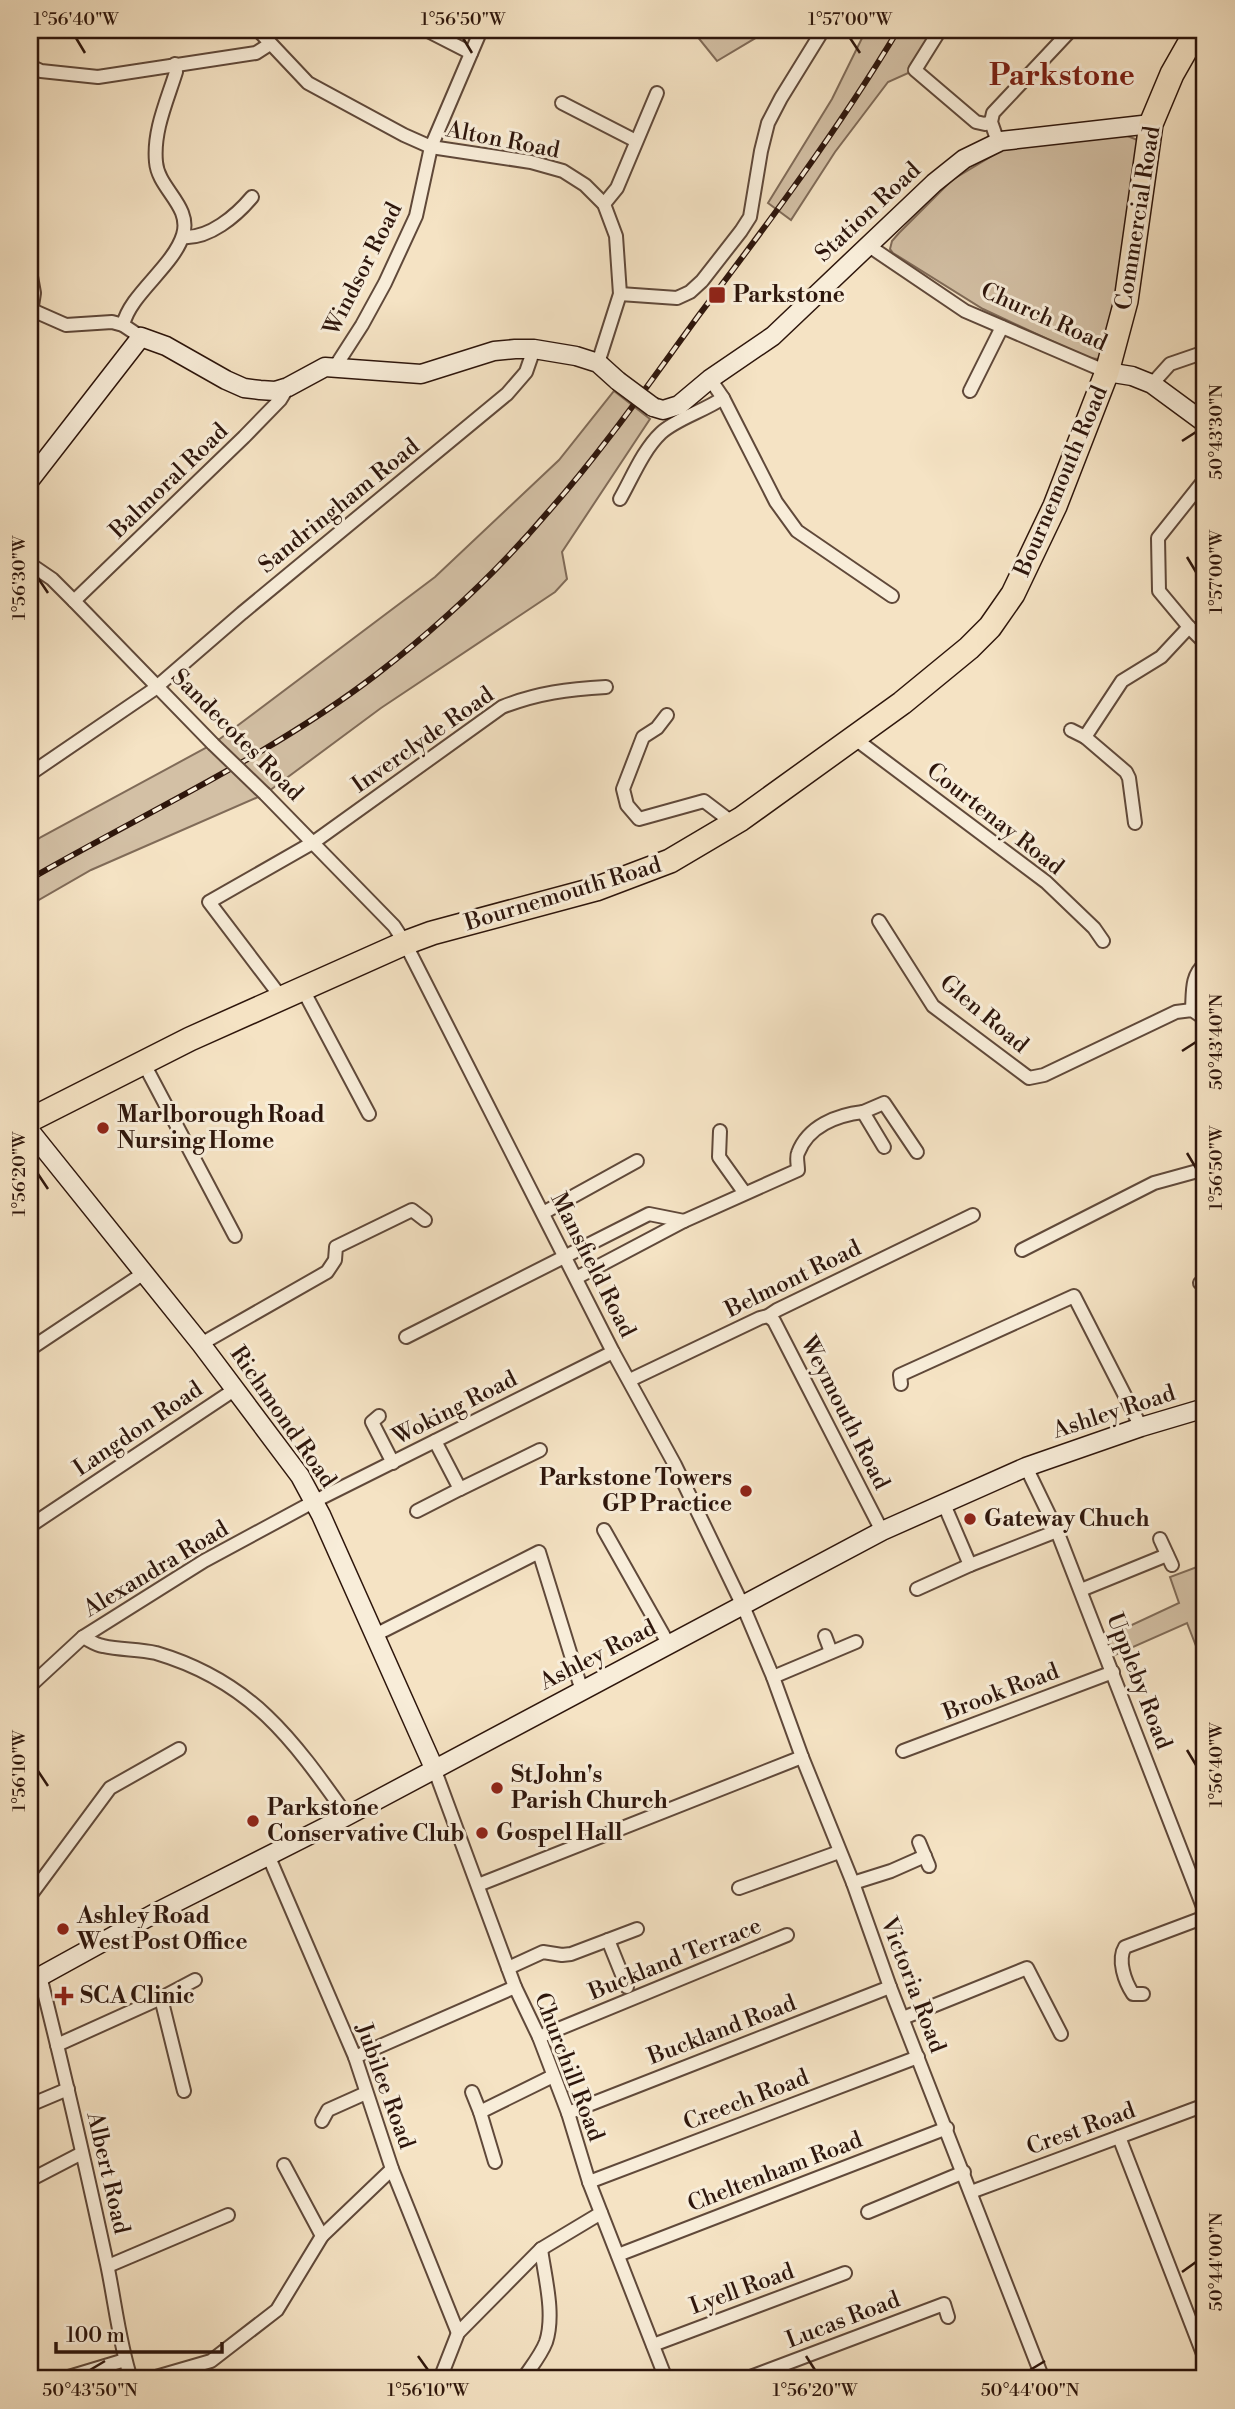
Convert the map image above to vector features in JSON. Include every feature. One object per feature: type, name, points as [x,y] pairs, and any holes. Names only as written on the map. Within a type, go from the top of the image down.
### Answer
[{"type":"highway","name":"Commercial Road","points":[[1108,372],[1126,301],[1152,124],[1190,32]]},
{"type":"highway","name":"Bournemouth Road","points":[[30,1120],[143,1062],[405,943],[633,876],[670,861],[733,823],[902,704],[970,648],[1002,611],[1013,594],[1055,506],[1108,372]]},
{"type":"street","name":"Alton Road","points":[[258,30],[308,83],[404,135],[431,147],[531,162],[563,171],[585,185],[604,204],[616,236],[620,294],[598,363]]},
{"type":"street","points":[[426,30],[471,53]]},
{"type":"street","name":"Windsor Road","points":[[335,367],[379,294],[416,216],[431,147],[481,30]]},
{"type":"street","points":[[620,294],[677,298],[690,292],[702,281],[741,231],[750,217],[768,123],[823,30]]},
{"type":"street","points":[[940,30],[915,70],[976,122],[991,122]]},
{"type":"street","points":[[998,142],[991,122],[993,113],[1071,30]]},
{"type":"street","points":[[30,66],[41,71],[98,77],[256,53],[270,44]]},
{"type":"street","points":[[123,325],[130,308],[160,272],[183,237],[183,214],[159,177],[156,162],[158,131],[176,72],[175,64]]},
{"type":"street","points":[[604,204],[617,188],[657,93]]},
{"type":"street","points":[[562,103],[636,141]]},
{"type":"street","name":"Station Road","points":[[598,363],[618,382],[653,407],[663,410],[679,405],[710,379],[773,336],[951,167],[964,159],[998,142],[1152,124]]},
{"type":"street","points":[[183,237],[200,237],[236,212],[252,197]]},
{"type":"street","name":"Church Road","points":[[869,246],[965,311],[1108,372],[1132,376],[1152,384],[1205,423]]},
{"type":"street","points":[[30,271],[34,293],[31,314],[66,325],[112,322],[123,325],[141,337],[156,341],[244,388],[275,391],[288,387],[317,370],[335,367],[412,375],[494,351],[534,349],[576,356],[598,363]]},
{"type":"street","points":[[970,391],[1002,327]]},
{"type":"street","points":[[30,480],[141,337]]},
{"type":"street","name":"Sandringham Road","points":[[30,774],[153,690],[508,394],[526,372],[534,349]]},
{"type":"street","points":[[1152,384],[1170,364],[1205,352]]},
{"type":"street","points":[[710,379],[723,398],[776,502],[797,531],[892,596]]},
{"type":"street","name":"Balmoral Road","points":[[74,601],[244,437],[280,400],[288,387]]},
{"type":"street","points":[[620,499],[651,444],[661,433],[723,398]]},
{"type":"street","points":[[1205,479],[1158,538],[1159,591],[1205,643]]},
{"type":"street","name":"Sandecotes Road","points":[[30,564],[52,579],[158,684],[213,744],[314,842],[394,926],[405,943]]},
{"type":"street","points":[[1085,737],[1122,681],[1161,657],[1189,627]]},
{"type":"street","name":"Inverclyde Road","points":[[291,993],[209,902],[314,842],[502,708],[527,697],[556,691],[606,687]]},
{"type":"street","points":[[667,715],[657,728],[643,737],[623,789],[627,805],[639,819],[704,802],[733,823]]},
{"type":"street","points":[[1071,730],[1085,737],[1126,772],[1135,823]]},
{"type":"street","name":"Courtenay Road","points":[[854,738],[1046,882],[1094,928],[1103,941]]},
{"type":"street","name":"Glen Road","points":[[880,922],[919,988],[933,1006],[1029,1078],[1044,1075],[1176,1012],[1192,1010]]},
{"type":"street","name":"Mansfield Road","points":[[405,943],[613,1352],[675,1465],[743,1606]]},
{"type":"street","points":[[1205,964],[1198,970],[1194,980],[1192,1010],[1205,1019]]},
{"type":"street","points":[[291,993],[369,1114]]},
{"type":"street","points":[[143,1062],[235,1236]]},
{"type":"street","points":[[576,1278],[684,1221],[798,1170],[797,1154],[808,1139],[824,1123],[842,1114],[863,1112],[884,1102],[917,1152]]},
{"type":"street","points":[[863,1112],[884,1147]]},
{"type":"street","name":"Richmond Road","points":[[30,1131],[201,1344],[300,1476],[315,1501],[434,1768]]},
{"type":"street","points":[[720,1131],[719,1157],[744,1192]]},
{"type":"street","points":[[543,1213],[637,1161]]},
{"type":"street","points":[[1022,1250],[1154,1183],[1205,1169]]},
{"type":"street","points":[[201,1344],[327,1272],[335,1260],[336,1247],[412,1210],[425,1220]]},
{"type":"street","points":[[407,1337],[649,1214],[684,1221]]},
{"type":"street","name":"Belmont Road","points":[[630,1380],[974,1216]]},
{"type":"street","points":[[30,1349],[144,1273]]},
{"type":"street","points":[[898,1376],[1073,1292],[1141,1427]]},
{"type":"street","name":"Weymouth Road","points":[[768,1316],[774,1321],[882,1531]]},
{"type":"street","name":"Woking Road","points":[[315,1501],[613,1352]]},
{"type":"street","name":"Langdon Road","points":[[30,1526],[234,1390]]},
{"type":"street","name":"Ashley Road","points":[[35,1979],[882,1531],[1026,1467],[1205,1408]]},
{"type":"street","points":[[379,1416],[372,1422],[393,1463]]},
{"type":"street","points":[[435,1441],[460,1489]]},
{"type":"street","points":[[417,1511],[540,1450]]},
{"type":"street","name":"Uppleby Road","points":[[1026,1467],[1057,1531],[1081,1590],[1205,1912]]},
{"type":"street","name":"Alexandra Road","points":[[30,1686],[83,1637],[204,1561],[315,1501]]},
{"type":"street","points":[[943,1502],[970,1565]]},
{"type":"street","points":[[604,1530],[669,1645]]},
{"type":"street","points":[[916,1589],[1057,1531]]},
{"type":"street","points":[[1081,1590],[1169,1560],[1160,1539]]},
{"type":"street","points":[[375,1635],[539,1552],[582,1691]]},
{"type":"street","name":"Victoria Road","points":[[743,1606],[853,1883],[890,1987],[1043,2379]]},
{"type":"street","points":[[825,1636],[831,1653]]},
{"type":"street","points":[[83,1637],[102,1646],[155,1653],[194,1668],[240,1691],[282,1730],[347,1816]]},
{"type":"street","points":[[773,1677],[856,1642]]},
{"type":"street","name":"Brook Road","points":[[903,1751],[1113,1672]]},
{"type":"street","points":[[30,1896],[110,1788],[179,1749]]},
{"type":"street","points":[[478,1885],[802,1758]]},
{"type":"street","name":"Churchill Road","points":[[434,1768],[515,1987],[539,2038],[568,2113],[589,2182],[666,2379]]},
{"type":"street","points":[[853,1883],[927,1861],[919,1842]]},
{"type":"street","points":[[745,1889],[839,1852]]},
{"type":"street","name":"Jubilee Road","points":[[268,1855],[355,2057],[392,2169],[458,2333]]},
{"type":"street","points":[[1143,1994],[1133,1994],[1129,1987],[1121,1959],[1125,1948],[1205,1917]]},
{"type":"street","points":[[508,1968],[543,1952],[571,1954],[638,1929]]},
{"type":"street","name":"Buckland Terrace","points":[[539,2038],[787,1935]]},
{"type":"street","points":[[608,1940],[627,1987]]},
{"type":"street","points":[[903,2018],[1027,1968],[1061,2034]]},
{"type":"street","name":"Albert Road","points":[[35,1979],[57,2045],[68,2090],[131,2379]]},
{"type":"street","points":[[57,2045],[195,1980]]},
{"type":"street","points":[[355,2057],[515,1987]]},
{"type":"street","name":"Buckland Road","points":[[568,2113],[890,1987]]},
{"type":"street","points":[[161,1998],[184,2091]]},
{"type":"street","name":"Creech Road","points":[[589,2182],[918,2057]]},
{"type":"street","points":[[480,2112],[553,2076]]},
{"type":"street","points":[[30,2105],[68,2090]]},
{"type":"street","points":[[472,2091],[495,2162]]},
{"type":"street","points":[[322,2121],[328,2110],[366,2092]]},
{"type":"street","name":"Crest Road","points":[[971,2192],[1205,2105]]},
{"type":"street","name":"Cheltenham Road","points":[[618,2255],[947,2128]]},
{"type":"street","points":[[1119,2137],[1205,2359]]},
{"type":"street","points":[[30,2180],[82,2153]]},
{"type":"street","points":[[284,2165],[322,2235]]},
{"type":"street","points":[[149,2379],[211,2361],[277,2310],[322,2235],[392,2169]]},
{"type":"street","points":[[868,2212],[964,2172]]},
{"type":"street","points":[[440,2379],[458,2333],[541,2249],[601,2213]]},
{"type":"street","points":[[107,2266],[228,2215]]},
{"type":"street","points":[[523,2379],[540,2354],[548,2331],[548,2304],[541,2249]]},
{"type":"street","name":"Lyell Road","points":[[653,2345],[845,2273]]},
{"type":"street","name":"Lucas Road","points":[[745,2379],[944,2304],[948,2317]]},
{"type":"street","points":[[62,2379],[125,2360]]},
{"type":"shaded area","points":[[692,30],[769,30],[717,61]]},
{"type":"shaded area","points":[[866,30],[940,30],[915,70],[888,82],[835,152],[791,220],[768,203],[832,99]]},
{"type":"shaded area","points":[[1125,135],[1140,141],[1119,286],[1102,354],[1098,359],[1088,358],[983,309],[890,249],[892,241],[899,233],[952,180],[1002,150]]},
{"type":"shaded area","points":[[614,391],[650,419],[562,552],[567,579],[555,592],[381,708],[265,794],[91,870],[30,905],[30,845],[213,744],[435,577],[559,460]]},
{"type":"shaded area","points":[[1205,1564],[1205,1669],[1187,1623],[1115,1655],[1106,1637],[1179,1603],[1170,1577]]},
{"type":"railway","points":[[30,879],[251,757],[336,704],[423,637],[488,577],[529,534],[626,415],[802,175],[898,30]]},
{"type":"place","name":"Parkstone","points":[[717,295]]},
{"type":"place","name":"Marlborough Road Nursing Home","points":[[103,1128]]},
{"type":"place","name":"Parkstone Towers GP Practice","points":[[746,1491]]},
{"type":"place","name":"Gateway Chuch","points":[[970,1519]]},
{"type":"place","name":"St John's Parish Church","points":[[497,1788]]},
{"type":"place","name":"Parkstone Conservative Club","points":[[253,1821]]},
{"type":"place","name":"Gospel Hall","points":[[482,1833]]},
{"type":"place","name":"Ashley Road West Post Office","points":[[63,1929]]},
{"type":"place","name":"SCA Clinic","points":[[64,1996]]},
{"type":"district","name":"Parkstone","points":[[1062,76]]}]
